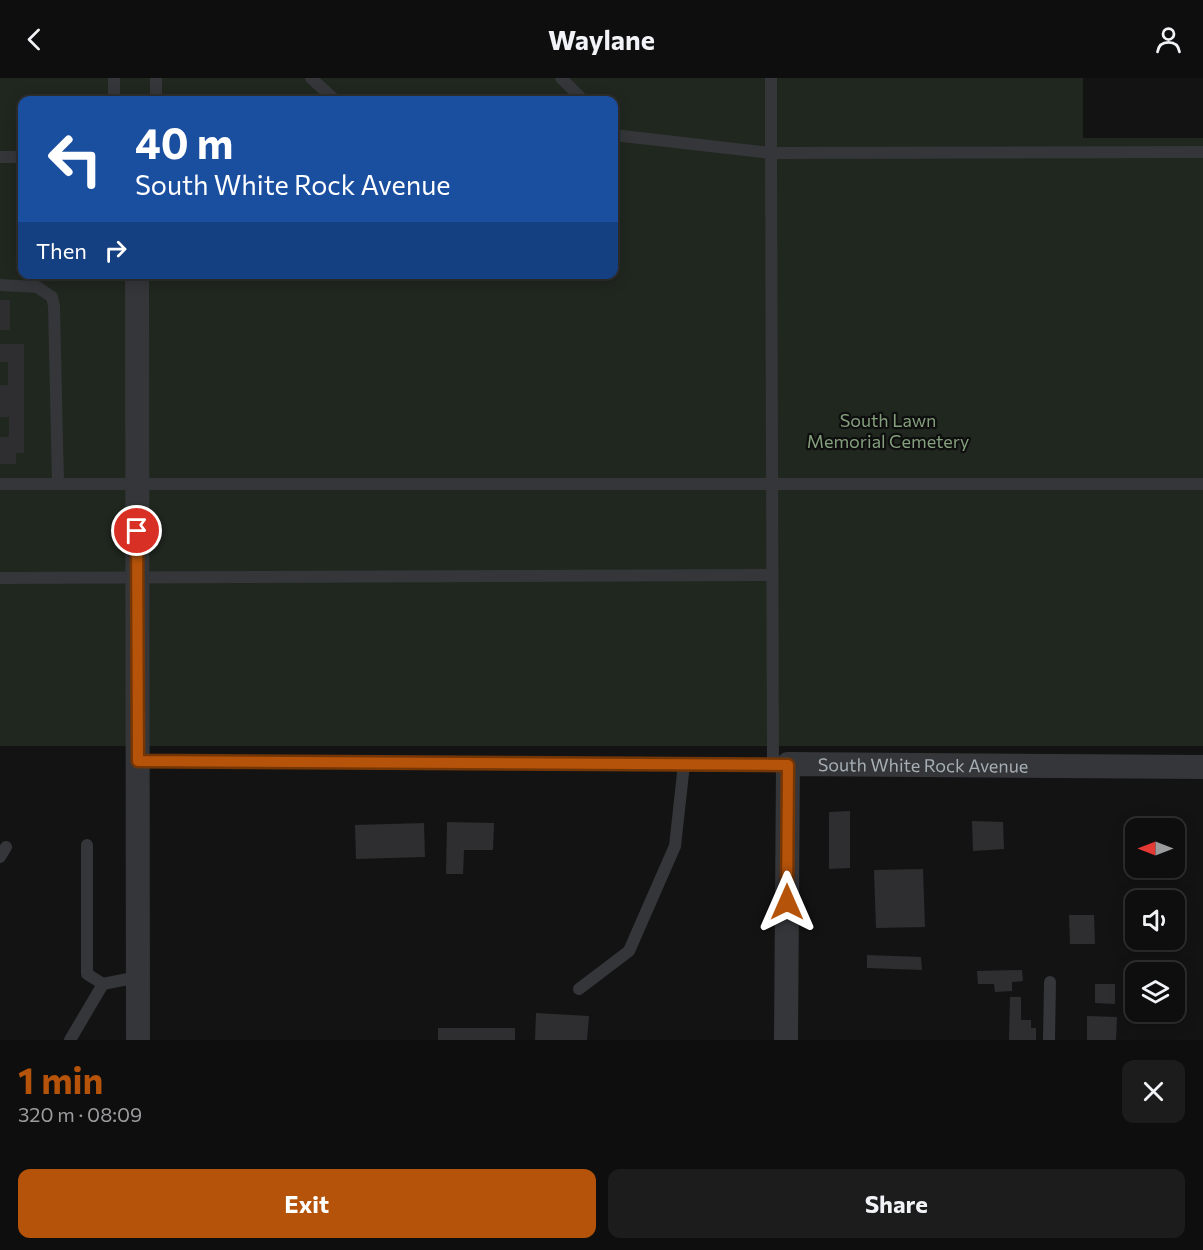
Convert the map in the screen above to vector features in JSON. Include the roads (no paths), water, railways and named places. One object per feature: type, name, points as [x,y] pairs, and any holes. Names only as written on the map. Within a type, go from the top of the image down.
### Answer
[{"type":"street","points":[[137,279],[138,1040]]},
{"type":"street","points":[[781,765],[786,1040]]},
{"type":"street","name":"South White Rock Avenue","points":[[781,765],[1203,767]]},
{"type":"lane","points":[[114,78],[114,96]]},
{"type":"lane","points":[[156,78],[156,96]]},
{"type":"lane","points":[[311,78],[331,96]]},
{"type":"lane","points":[[561,78],[579,96]]},
{"type":"lane","points":[[771,78],[772,575],[781,765]]},
{"type":"lane","points":[[618,134],[771,153],[1203,152]]},
{"type":"lane","points":[[0,157],[18,157]]},
{"type":"lane","points":[[0,285],[37,287],[52,297],[58,484]]},
{"type":"lane","points":[[0,484],[772,486],[1203,484]]},
{"type":"lane","points":[[0,578],[772,575]]},
{"type":"lane","name":"South White Rock Avenue","points":[[138,761],[781,765]]},
{"type":"lane","points":[[579,989],[629,951],[675,846],[684,764]]},
{"type":"lane","points":[[87,845],[87,974],[103,984],[138,976]]},
{"type":"lane","points":[[1049,1040],[1050,982]]},
{"type":"lane","points":[[70,1040],[103,984]]},
{"type":"park label","name":"South Lawn Memorial Cemetery","points":[[888,430]]}]
